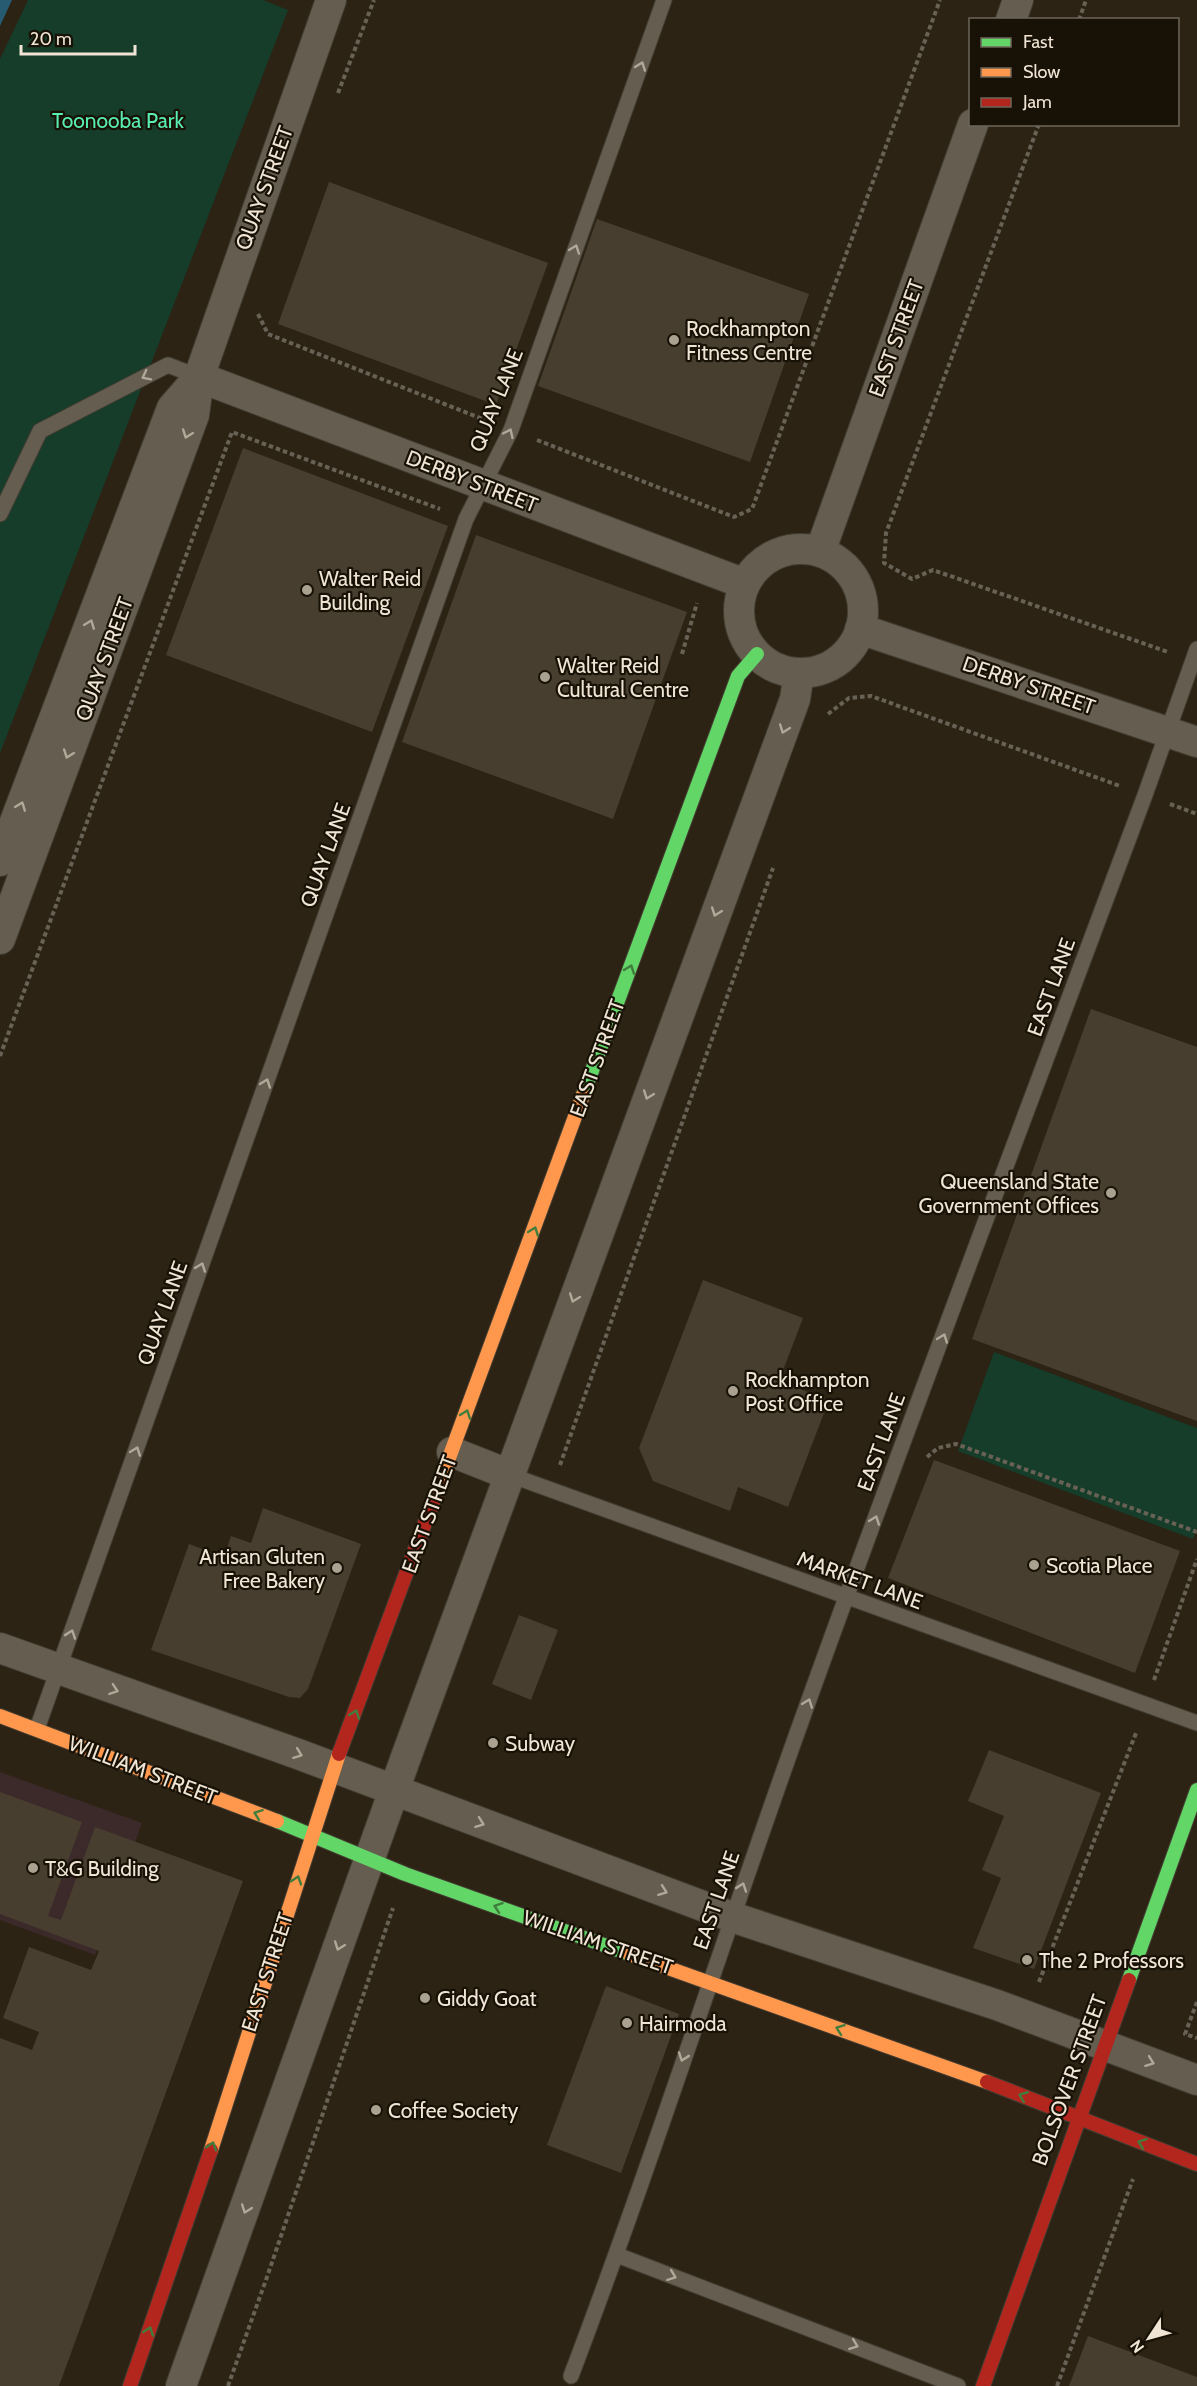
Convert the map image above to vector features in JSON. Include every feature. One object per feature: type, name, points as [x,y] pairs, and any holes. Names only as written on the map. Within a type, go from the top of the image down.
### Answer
[{"type":"street","name":"QUAY STREET","points":[[0,939],[194,415],[199,377],[331,0]]},
{"type":"street","points":[[1012,18],[1018,0]]},
{"type":"street","name":"EAST STREET","points":[[820,552],[972,126]]},
{"type":"street","name":"QUAY STREET","points":[[0,861],[172,408],[199,377]]},
{"type":"street","name":"DERBY STREET","points":[[199,377],[744,584]]},
{"type":"street","points":[[803,548],[820,552],[838,561],[850,574],[860,591],[863,610],[860,628],[854,643],[831,665],[815,671],[799,673],[770,664],[757,654],[746,639],[739,621],[739,603],[744,584],[754,569],[777,554],[803,548]]},
{"type":"street","name":"DERBY STREET","points":[[860,628],[1197,742]]},
{"type":"street","name":"EAST STREET","points":[[130,2386],[180,2245],[334,1769],[738,676],[757,654]]},
{"type":"street","points":[[181,2386],[369,1859],[795,699],[799,673]]},
{"type":"street","points":[[452,1452],[510,1475]]},
{"type":"street","points":[[1,1650],[334,1769],[732,1917],[997,2005],[1197,2080]]},
{"type":"street","name":"WILLIAM STREET","points":[[0,1716],[313,1835],[369,1859],[1000,2087],[1197,2164]]},
{"type":"street","name":"BOLSOVER STREET","points":[[983,2386],[1103,2045],[1197,1790]]},
{"type":"lane","name":"QUAY LANE","points":[[37,1729],[466,519],[511,430],[664,0]]},
{"type":"lane","points":[[0,514],[40,430],[168,364],[199,377]]},
{"type":"lane","name":"EAST LANE","points":[[571,2376],[617,2255],[732,1917],[1195,654]]},
{"type":"lane","name":"MARKET LANE","points":[[510,1475],[1197,1723]]},
{"type":"lane","points":[[617,2255],[958,2386]]},
{"type":"path","points":[[761,489],[940,0]]},
{"type":"path","points":[[1080,18],[1086,0]]},
{"type":"path","points":[[1038,126],[886,533],[884,563],[912,579],[933,570],[1195,654]]},
{"type":"path","points":[[0,1056],[232,432]]},
{"type":"path","points":[[682,654],[697,602],[687,598]]},
{"type":"path","points":[[825,723],[829,712],[849,698],[871,696],[1197,814]]},
{"type":"path","points":[[560,1465],[777,858]]},
{"type":"path","points":[[925,1459],[938,1448],[956,1444],[1197,1532]]},
{"type":"path","points":[[1152,1686],[1197,1559]]},
{"type":"path","points":[[1039,1982],[1136,1733]]},
{"type":"path","points":[[228,2386],[394,1904]]},
{"type":"path","points":[[1197,2002],[1185,2034],[1197,2038]]},
{"type":"path","points":[[1057,2386],[1132,2178]]},
{"type":"shaded area","points":[[0,1772],[142,1823],[95,1955],[0,1920]]},
{"type":"green space","name":"Toonooba Park","points":[[28,0],[263,0],[288,10],[0,753],[0,59]]},
{"type":"green space","points":[[994,1352],[1197,1428],[1197,1527],[1193,1539],[958,1451]]},
{"type":"water","points":[[0,0],[12,0],[0,26]]},
{"type":"building","points":[[329,182],[548,263],[496,405],[278,324]]},
{"type":"building","name":"Rockhampton Fitness Centre","points":[[597,219],[809,294],[750,462],[538,386]]},
{"type":"building","name":"Walter Reid Building","points":[[243,448],[448,526],[372,732],[166,655]]},
{"type":"building","name":"Walter Reid Cultural Centre","points":[[476,535],[687,612],[613,819],[402,742]]},
{"type":"building","name":"Queensland State Government Offices","points":[[1091,1009],[1197,1047],[1197,1421],[972,1339]]},
{"type":"building","name":"Rockhampton Post Office","points":[[703,1280],[803,1318],[779,1381],[829,1400],[788,1507],[738,1487],[730,1511],[653,1481],[639,1448]]},
{"type":"building","name":"Scotia Place","points":[[934,1460],[1180,1551],[1135,1673],[888,1578]]},
{"type":"building","points":[[263,1508],[361,1544],[308,1689],[300,1698],[289,1697],[151,1650],[189,1544],[224,1557],[231,1536],[251,1543]]},
{"type":"building","points":[[519,1615],[558,1630],[531,1700],[492,1684]]},
{"type":"building","points":[[989,1750],[1101,1793],[1034,1969],[973,1948],[1001,1878],[982,1870],[1004,1816],[968,1801]]},
{"type":"building","points":[[0,1792],[82,1822],[48,1916],[61,1920],[95,1827],[243,1881],[59,2386],[0,2386],[0,2038],[32,2050],[39,2032],[3,2018],[29,1947],[91,1970],[99,1951],[0,1914]]},
{"type":"building","points":[[606,1986],[679,2014],[621,2173],[547,2145]]},
{"type":"building","points":[[1088,2336],[1197,2377],[1197,2386],[1069,2386]]},
{"type":"traffic: fast","points":[[583,1095],[738,676],[757,654]]},
{"type":"traffic: fast","points":[[1129,1980],[1197,1790]]},
{"type":"traffic: fast","points":[[277,1821],[405,1874],[629,1954]]},
{"type":"traffic: slow","points":[[439,1485],[583,1095]]},
{"type":"traffic: slow","points":[[0,1716],[277,1821]]},
{"type":"traffic: slow","points":[[211,2150],[339,1754]]},
{"type":"traffic: slow","points":[[629,1954],[987,2082]]},
{"type":"traffic: jam","points":[[339,1754],[439,1485]]},
{"type":"traffic: jam","points":[[983,2386],[1129,1980]]},
{"type":"traffic: jam","points":[[987,2082],[1197,2164]]},
{"type":"traffic: jam","points":[[130,2386],[211,2150]]},
{"type":"place","name":"Rockhampton Fitness Centre","points":[[674,340]]},
{"type":"place","name":"Walter Reid Building","points":[[307,590]]},
{"type":"place","name":"Walter Reid Cultural Centre","points":[[545,677]]},
{"type":"place","name":"Queensland State Government Offices","points":[[1111,1193]]},
{"type":"place","name":"Rockhampton Post Office","points":[[733,1391]]},
{"type":"place","name":"Scotia Place","points":[[1034,1565]]},
{"type":"place","name":"Artisan Gluten Free Bakery","points":[[337,1568]]},
{"type":"place","name":"Subway","points":[[493,1743]]},
{"type":"place","name":"T&G Building","points":[[33,1868]]},
{"type":"place","name":"The 2 Professors","points":[[1027,1960]]},
{"type":"place","name":"Giddy Goat","points":[[425,1998]]},
{"type":"place","name":"Hairmoda","points":[[627,2023]]},
{"type":"place","name":"Coffee Society","points":[[376,2110]]}]
